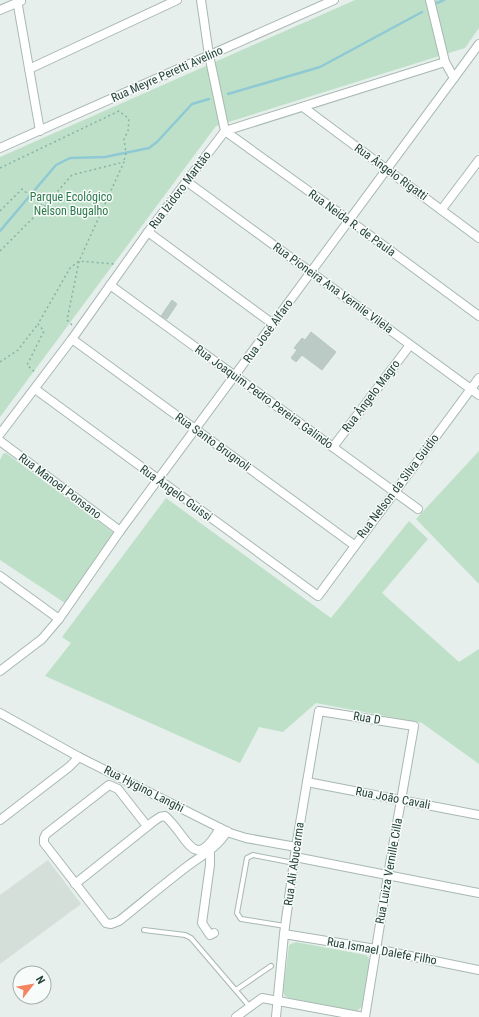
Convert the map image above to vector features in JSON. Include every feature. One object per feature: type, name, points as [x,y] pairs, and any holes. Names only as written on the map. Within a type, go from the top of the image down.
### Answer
[{"type":"street","points":[[29,69],[177,0]]},
{"type":"street","points":[[201,0],[209,55],[225,131],[445,62]]},
{"type":"street","name":"Rua Meyre Peretti Avelino","points":[[0,148],[334,0]]},
{"type":"street","points":[[430,0],[445,62],[454,78]]},
{"type":"street","points":[[0,10],[19,1],[40,131]]},
{"type":"street","name":"Rua José Alfaro","points":[[0,671],[42,639],[59,619],[120,531],[479,44]]},
{"type":"street","name":"Rua Ângelo Rigatti","points":[[303,107],[479,238]]},
{"type":"street","name":"Rua Izidoro Marttão","points":[[0,434],[72,339],[148,232],[225,131]]},
{"type":"street","name":"Rua Neida R. de Paula","points":[[225,131],[479,316]]},
{"type":"street","points":[[442,210],[479,160]]},
{"type":"street","name":"Rua Pioneira Ana Vernile Vilela","points":[[186,181],[479,395]]},
{"type":"street","points":[[148,232],[273,324]]},
{"type":"street","name":"Rua Joaquim Pedro Pereira Galindo","points":[[110,285],[418,509]]},
{"type":"street","name":"Rua Santo Brugnoli","points":[[72,339],[354,545]]},
{"type":"street","name":"Rua Ângelo Magro","points":[[333,447],[410,345]]},
{"type":"street","name":"Rua Nelson da Silva Guidio","points":[[318,596],[354,545],[479,378]]},
{"type":"street","name":"Rua Ângelo Guissi","points":[[35,389],[318,596]]},
{"type":"street","name":"Rua Manoel Ponsano","points":[[0,441],[120,531]]},
{"type":"street","points":[[0,576],[59,619]]},
{"type":"street","name":"Rua D","points":[[319,711],[414,726]]},
{"type":"street","name":"Rua Ali Abucarma","points":[[276,1017],[284,930],[296,847],[319,711]]},
{"type":"street","name":"Rua Hygino Langhi","points":[[0,713],[79,757],[224,829],[246,838],[296,847]]},
{"type":"street","name":"Rua Luiza Vernille Cilla","points":[[364,1017],[414,726]]},
{"type":"street","points":[[0,820],[69,767],[79,757]]},
{"type":"street","name":"Rua João Cavali","points":[[307,782],[479,815]]},
{"type":"street","points":[[147,826],[118,789],[109,785],[98,792],[46,834],[44,838],[44,843],[106,923],[115,924],[209,848],[221,841],[224,829]]},
{"type":"street","points":[[76,884],[160,817],[165,816],[193,849],[202,850],[209,848]]},
{"type":"street","points":[[209,848],[210,865],[202,924],[207,933],[210,935],[214,933]]},
{"type":"street","points":[[295,860],[388,875],[479,893]]},
{"type":"street","name":"Rua Ismael Dalefe Filho","points":[[284,930],[479,970]]},
{"type":"street","points":[[236,1017],[262,998],[364,1017]]},
{"type":"lane","points":[[284,930],[241,919],[237,913],[247,858],[253,855],[295,860]]},
{"type":"lane","points":[[144,930],[185,934],[191,938],[250,1007]]},
{"type":"lane","points":[[236,990],[271,966]]},
{"type":"path","points":[[0,168],[118,111],[129,119],[128,131],[124,139],[126,152],[124,162],[79,261],[66,320],[78,330]]},
{"type":"path","points":[[0,251],[44,207],[72,175],[124,162]]},
{"type":"path","points":[[0,211],[22,189],[44,207]]},
{"type":"path","points":[[0,362],[18,350],[38,324],[70,268],[79,261],[125,265]]},
{"type":"path","points":[[38,324],[44,331],[27,365],[42,379]]},
{"type":"shaded area","points":[[48,860],[81,904],[0,964],[0,895]]},
{"type":"green space","name":"Parque Ecológico Nelson Bugalho","points":[[355,0],[479,0],[479,28],[465,48],[216,126],[0,417],[0,157]]},
{"type":"green space","points":[[479,451],[479,584],[416,519]]},
{"type":"green space","points":[[6,453],[114,533],[65,603],[0,560],[0,460],[3,454]]},
{"type":"green space","points":[[166,498],[331,618],[409,521],[428,539],[382,593],[459,662],[479,649],[479,764],[422,723],[316,703],[283,732],[259,727],[240,763],[45,676],[71,643],[62,637]]},
{"type":"green space","points":[[296,942],[366,955],[370,960],[364,1005],[357,1011],[285,996],[283,992],[289,945]]},
{"type":"building","points":[[172,300],[177,304],[167,319],[161,316]]},
{"type":"building","points":[[311,332],[336,352],[322,370],[302,355],[296,362],[291,358],[297,350],[294,348],[302,338],[305,340]]},
{"type":"waterway","points":[[437,3],[444,0]]},
{"type":"waterway","points":[[228,94],[320,67],[422,12]]},
{"type":"waterway","points":[[0,231],[56,165],[70,158],[105,157],[149,148],[157,142],[192,104],[209,99]]}]
